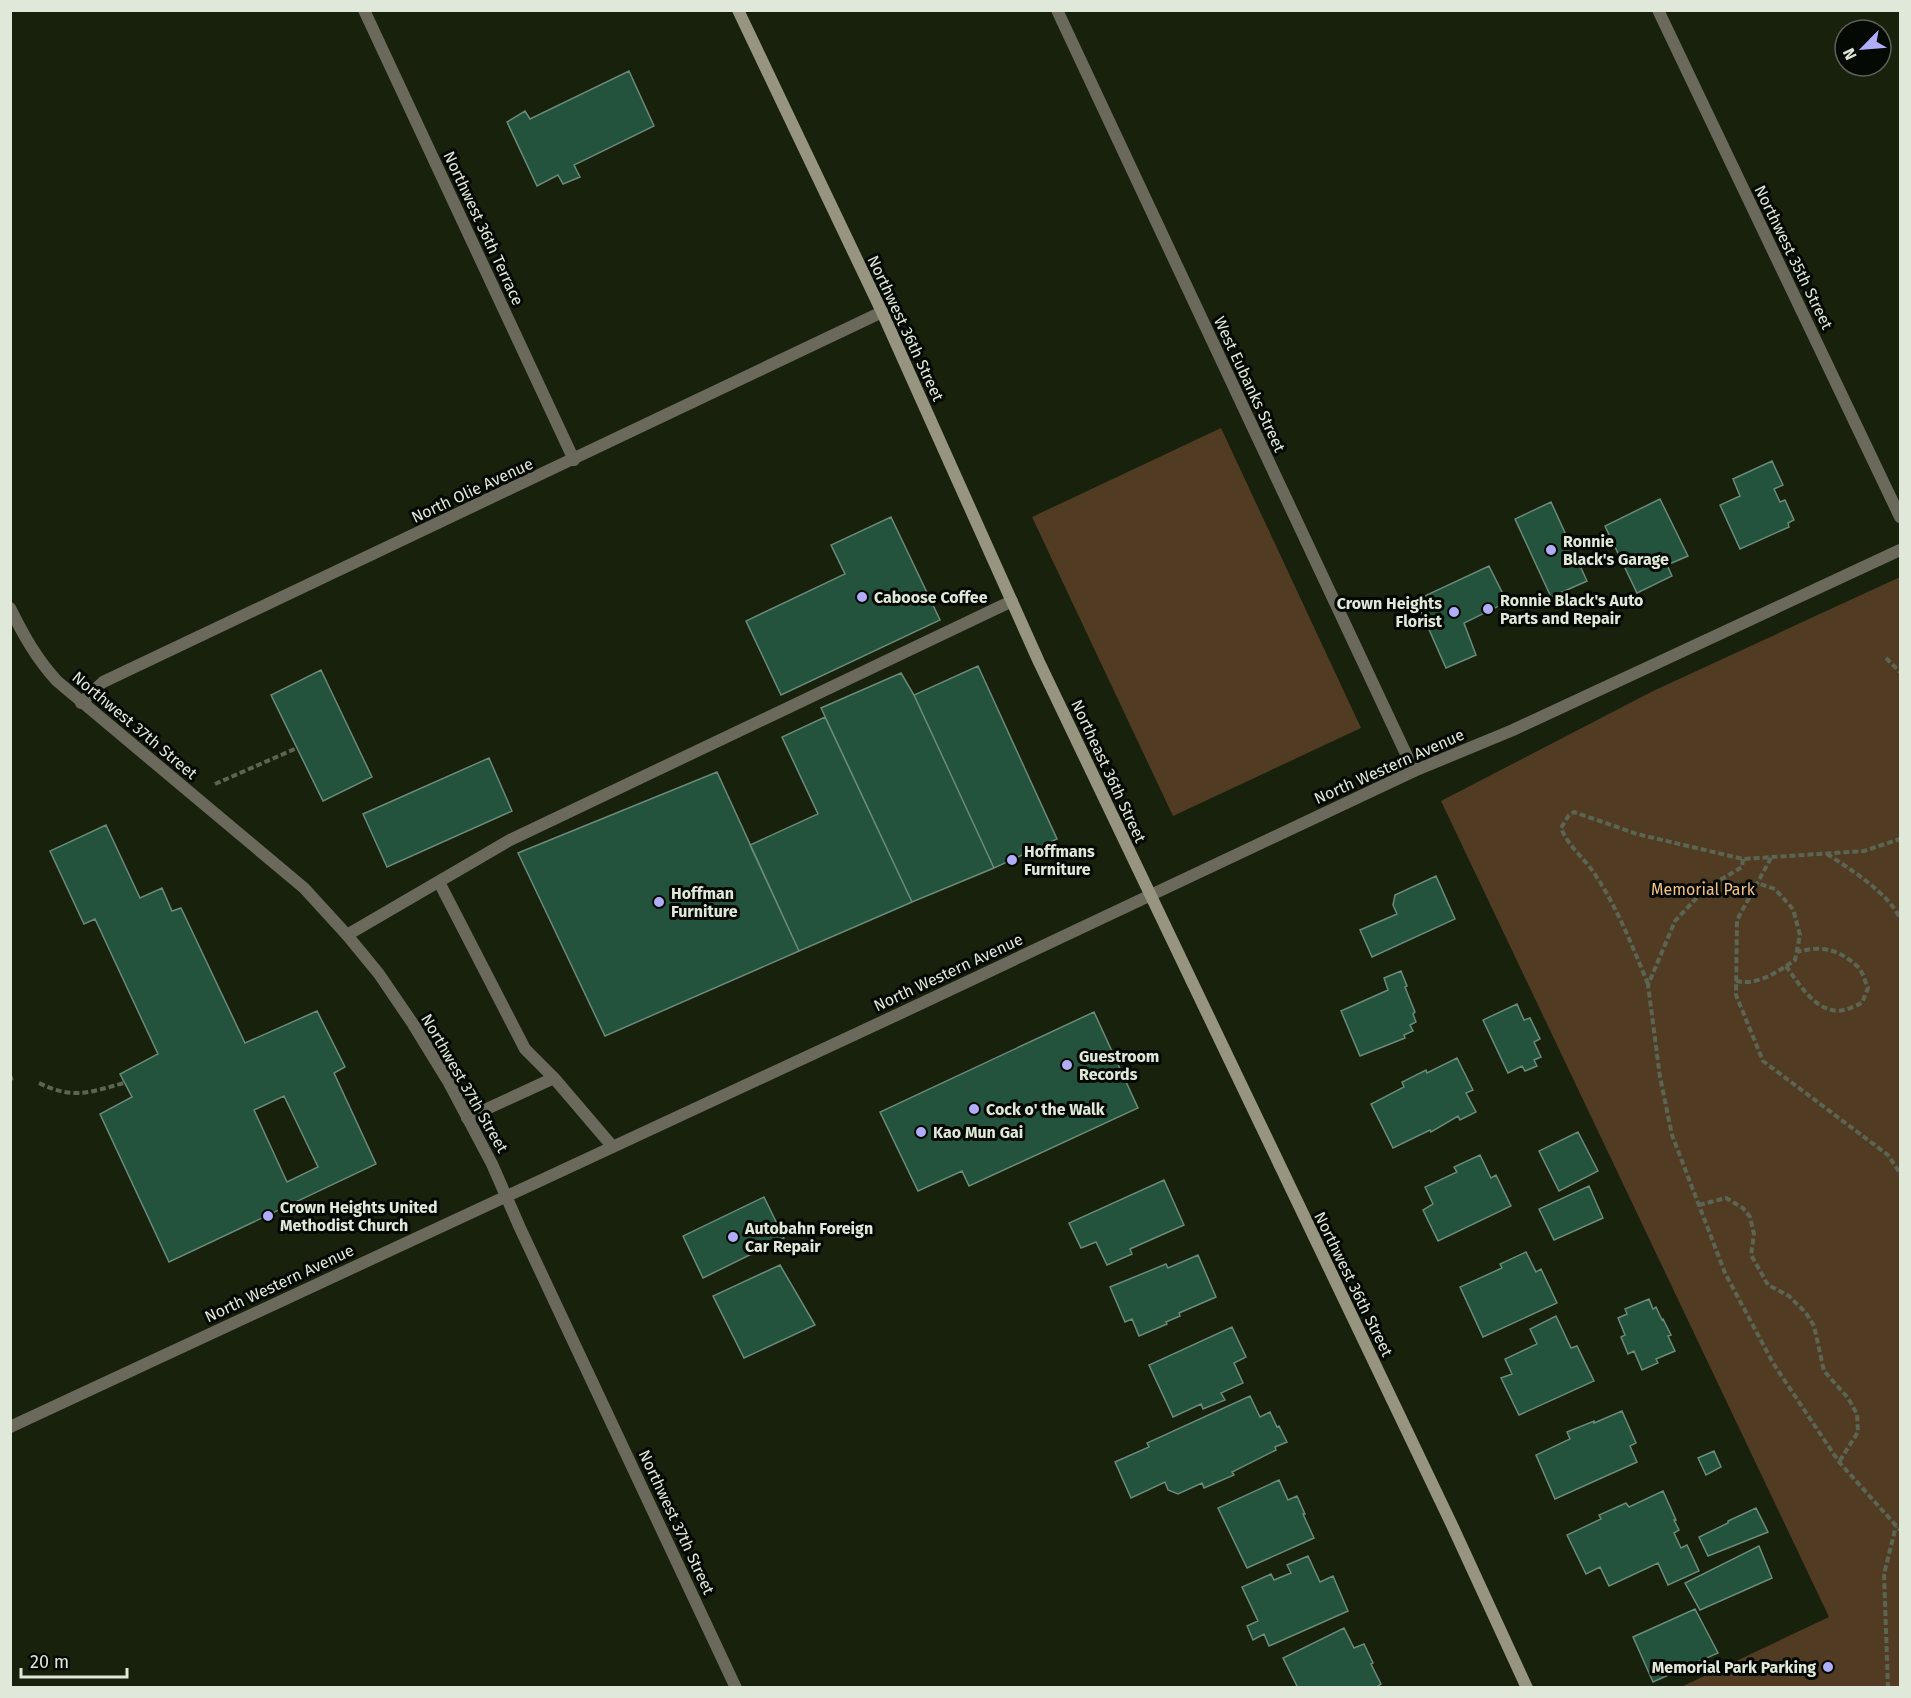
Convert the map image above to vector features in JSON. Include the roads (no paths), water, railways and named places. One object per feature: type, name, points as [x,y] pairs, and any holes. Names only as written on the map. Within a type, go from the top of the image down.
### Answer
[{"type":"main road","name":"Northwest 36th Street","points":[[738,10],[882,312],[1039,662]]},
{"type":"main road","name":"Northeast 36th Street","points":[[1039,662],[1150,895]]},
{"type":"main road","name":"Northwest 36th Street","points":[[1150,895],[1446,1512],[1527,1688]]},
{"type":"street","name":"Northwest 36th Terrace","points":[[364,10],[574,460]]},
{"type":"street","name":"West Eubanks Street","points":[[1057,10],[1414,771]]},
{"type":"street","name":"Northwest 35th Street","points":[[1658,10],[1900,518]]},
{"type":"street","name":"North Olie Avenue","points":[[81,703],[103,682],[882,312]]},
{"type":"street","name":"North Western Avenue","points":[[10,1427],[1414,771],[1513,730],[1900,550]]},
{"type":"street","points":[[347,935],[510,840],[1012,602]]},
{"type":"street","name":"Northwest 37th Street","points":[[10,608],[39,661],[57,681],[304,888],[379,974],[413,1024],[448,1082],[492,1164],[736,1688]]},
{"type":"street","points":[[439,882],[525,1049],[554,1078],[612,1146]]},
{"type":"street","points":[[467,1118],[554,1078]]},
{"type":"place","name":"Ronnie Black's Garage","points":[[1551,550]]},
{"type":"place","name":"Caboose Coffee","points":[[862,597]]},
{"type":"place","name":"Ronnie Black's Auto Parts and Repair","points":[[1488,609]]},
{"type":"place","name":"Crown Heights Florist","points":[[1454,612]]},
{"type":"place","name":"Hoffmans Furniture","points":[[1012,860]]},
{"type":"place","name":"Hoffman Furniture","points":[[659,902]]},
{"type":"place","name":"Guestroom Records","points":[[1067,1065]]},
{"type":"place","name":"Cock o' the Walk","points":[[974,1109]]},
{"type":"place","name":"Kao Mun Gai","points":[[921,1132]]},
{"type":"place","name":"Crown Heights United Methodist Church","points":[[268,1216]]},
{"type":"place","name":"Autobahn Foreign Car Repair","points":[[733,1237]]},
{"type":"place","name":"Memorial Park Parking","points":[[1828,1667]]},
{"type":"park label","name":"Memorial Park","points":[[1703,889]]}]
